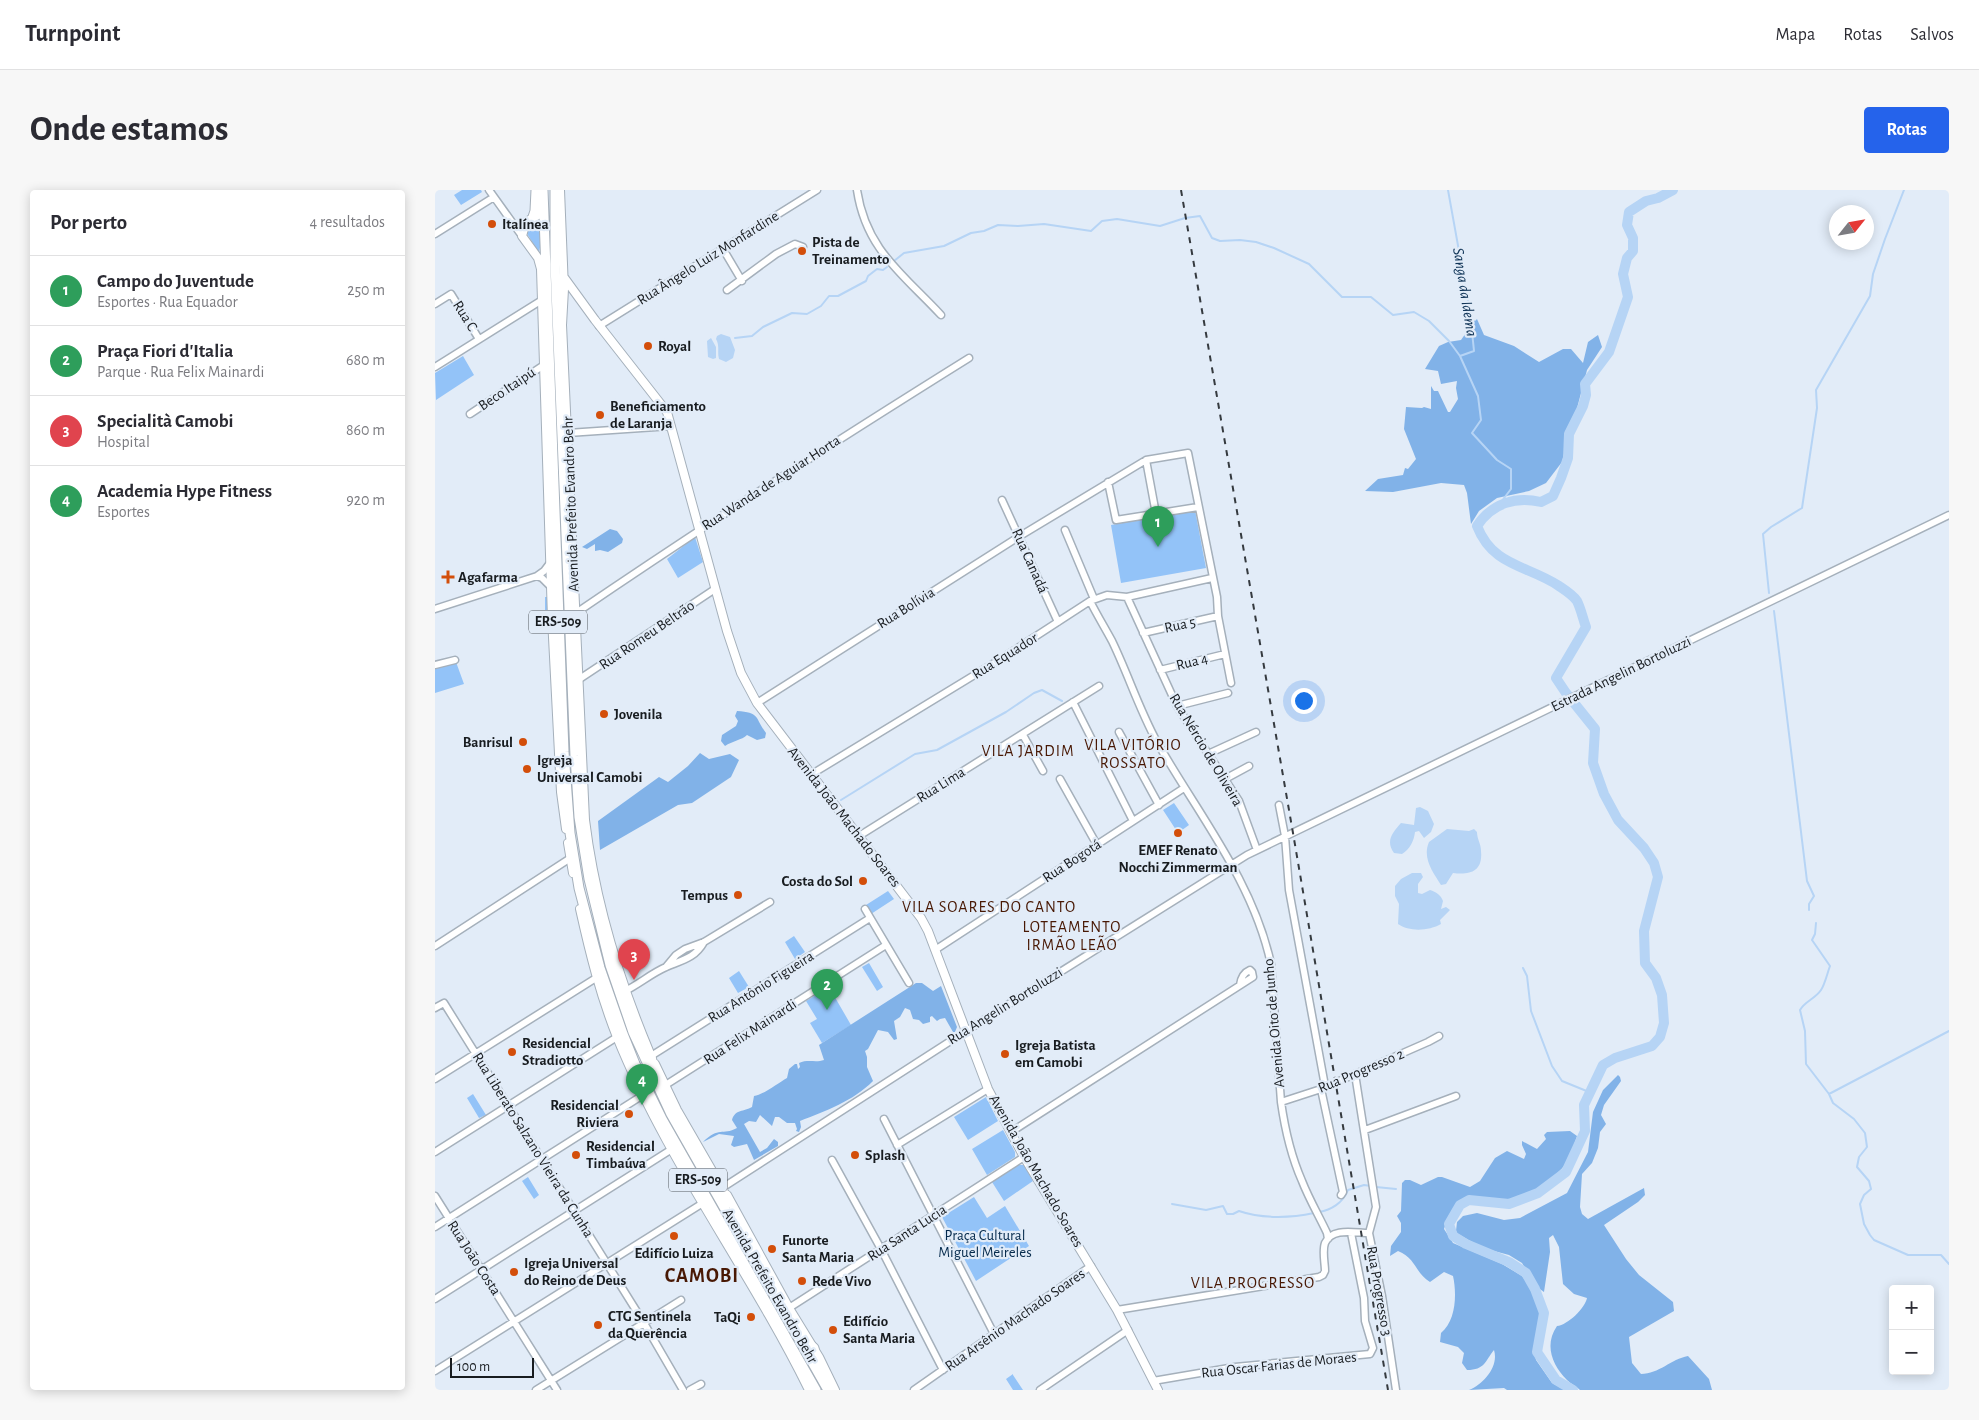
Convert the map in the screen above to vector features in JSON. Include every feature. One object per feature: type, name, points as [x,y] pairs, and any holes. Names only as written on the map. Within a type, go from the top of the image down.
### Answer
[{"type":"highway","points":[[529,220],[535,211],[536,190]]},
{"type":"highway","name":"Avenida Prefeito Evandro Behr","points":[[543,190],[546,252],[560,296],[561,402],[566,516],[582,817],[589,879],[599,921],[633,1032],[701,1166],[786,1309],[827,1390]]},
{"type":"highway","name":"Avenida Prefeito Evandro Behr","points":[[555,190],[555,224],[548,291],[551,492],[567,802],[579,888],[600,978],[635,1064],[663,1119],[816,1390]]},
{"type":"highway","points":[[545,214],[551,217],[555,224]]},
{"type":"highway","points":[[546,252],[538,258],[563,276]]},
{"type":"highway","points":[[548,291],[550,294],[560,296]]},
{"type":"highway","name":"ERS-509","points":[[561,402],[568,433],[564,464]]},
{"type":"highway","name":"ERS-509","points":[[546,428],[551,403]]},
{"type":"highway","name":"ERS-509","points":[[551,492],[561,498],[563,511],[566,516]]},
{"type":"highway","name":"ERS-509","points":[[555,672],[562,711]]},
{"type":"highway","name":"ERS-509","points":[[567,802],[573,813],[582,817]]},
{"type":"highway","name":"ERS-509","points":[[579,888],[584,925]]},
{"type":"highway","points":[[600,978],[621,990]]},
{"type":"highway","name":"ERS-509","points":[[633,1032],[651,1056],[661,1087]]},
{"type":"highway","name":"ERS-509","points":[[617,1037],[635,1064]]},
{"type":"highway","name":"ERS-509","points":[[701,1166],[723,1188],[731,1217]]},
{"type":"highway","name":"ERS-509","points":[[750,1273],[751,1287],[765,1300],[786,1309]]},
{"type":"highway","name":"ERS-509","points":[[797,1334],[814,1348],[819,1372]]},
{"type":"main road","name":"Avenida Prefeito Evandro Behr","points":[[560,190],[563,276],[560,296],[568,433],[582,817]]},
{"type":"main road","points":[[522,236],[529,220],[545,214]]},
{"type":"main road","name":"Avenida Prefeito Evandro Behr","points":[[522,236],[538,258],[541,269],[546,428],[551,492],[551,587],[561,792],[569,859],[584,925],[617,1037],[643,1095],[809,1390]]},
{"type":"main road","name":"Avenida João Machado Soares","points":[[563,276],[597,323],[663,405],[671,426],[734,656],[757,703],[921,918],[989,1089],[1024,1157],[1117,1310],[1158,1390]]},
{"type":"main road","name":"Avenida João Machado Soares","points":[[560,296],[574,298],[597,323]]},
{"type":"main road","name":"Avenida Prefeito Evandro Behr","points":[[621,990],[651,1056]]},
{"type":"main road","name":"Avenida Prefeito Evandro Behr","points":[[661,1087],[723,1188],[786,1309],[814,1348],[835,1390]]},
{"type":"street","points":[[489,190],[522,236]]},
{"type":"street","name":"Rua Ângelo Luiz Monfardine","points":[[597,323],[723,249],[817,190]]},
{"type":"street","points":[[857,190],[862,213],[870,232],[885,257],[941,315]]},
{"type":"street","points":[[435,234],[494,197]]},
{"type":"street","points":[[512,222],[517,224],[529,220]]},
{"type":"street","points":[[727,290],[795,244],[803,247]]},
{"type":"street","points":[[723,249],[742,281]]},
{"type":"street","name":"Rua C","points":[[435,304],[451,294],[479,339]]},
{"type":"street","points":[[435,367],[542,300]]},
{"type":"street","name":"Rua Wanda de Aguiar Horta","points":[[575,613],[699,529],[969,358]]},
{"type":"street","name":"Beco Itaipú","points":[[470,414],[544,365]]},
{"type":"street","points":[[568,433],[671,426]]},
{"type":"street","points":[[1156,514],[1146,460],[1188,453],[1217,597],[1218,616],[1231,683]]},
{"type":"street","name":"Rua Bolívia","points":[[757,703],[1019,536],[1146,460]]},
{"type":"street","points":[[1108,482],[1116,520],[1198,507]]},
{"type":"street","name":"Rua Canadá","points":[[1002,500],[1058,622]]},
{"type":"street","name":"Estrada Angelin Bortoluzzi","points":[[1293,833],[1949,515]]},
{"type":"street","name":"Avenida Oito de Junho","points":[[1065,530],[1092,600],[1112,641],[1142,713],[1184,788],[1232,863],[1267,947],[1271,964],[1281,1102],[1288,1143],[1294,1162],[1327,1233],[1328,1239]]},
{"type":"street","points":[[435,609],[537,576],[544,571],[551,561]]},
{"type":"street","points":[[537,576],[542,578],[551,587]]},
{"type":"street","name":"Rua Equador","points":[[812,774],[1004,657],[1092,600],[1107,595],[1127,597],[1212,578]]},
{"type":"street","name":"Rua Romeu Beltrão","points":[[578,680],[715,589]]},
{"type":"street","name":"Rua Nércio de Oliveira","points":[[1127,597],[1177,706],[1239,801],[1257,850]]},
{"type":"street","name":"Rua 5","points":[[1143,633],[1218,616]]},
{"type":"street","name":"Rua 4","points":[[1160,670],[1225,654]]},
{"type":"street","points":[[435,665],[455,660]]},
{"type":"street","name":"Rua Lima","points":[[859,836],[1099,686]]},
{"type":"street","points":[[1177,706],[1228,693]]},
{"type":"street","points":[[1073,702],[1133,822]]},
{"type":"street","points":[[1119,732],[1159,805]]},
{"type":"street","points":[[1209,754],[1256,732]]},
{"type":"street","points":[[1023,735],[1043,771]]},
{"type":"street","points":[[1225,779],[1249,766]]},
{"type":"street","points":[[1060,779],[1097,845]]},
{"type":"street","name":"Rua Bogotá","points":[[935,950],[1184,788]]},
{"type":"street","points":[[1279,805],[1285,836],[1289,890],[1343,1192],[1341,1195]]},
{"type":"street","name":"Rua Angelin Bortoluzzi","points":[[723,1188],[966,1031],[1232,863],[1293,833]]},
{"type":"street","points":[[435,946],[569,859]]},
{"type":"street","points":[[666,967],[676,955],[685,949],[704,942],[769,902]]},
{"type":"street","points":[[865,908],[909,983]]},
{"type":"street","name":"Rua Antônio Figueira","points":[[651,1056],[870,918]]},
{"type":"street","points":[[621,990],[666,967],[690,958],[699,951],[704,942]]},
{"type":"street","name":"Rua Felix Mainardi","points":[[661,1087],[886,945]]},
{"type":"street","points":[[435,1079],[600,978]]},
{"type":"street","points":[[1011,1132],[1240,984]]},
{"type":"street","name":"Rua Liberato Salzano Vieira da Cunha","points":[[435,1008],[444,1003],[607,1262],[683,1390]]},
{"type":"street","name":"Rua Progresso 2","points":[[1281,1102],[1355,1074],[1439,1036]]},
{"type":"street","points":[[435,1152],[617,1037]]},
{"type":"street","name":"Rua Progresso 3","points":[[1355,1074],[1376,1207],[1369,1233],[1382,1296],[1396,1390]]},
{"type":"street","points":[[897,1146],[989,1089]]},
{"type":"street","points":[[435,1227],[643,1095]]},
{"type":"street","points":[[1365,1130],[1456,1096]]},
{"type":"street","points":[[884,1118],[994,1334]]},
{"type":"street","points":[[435,1299],[673,1149]]},
{"type":"street","name":"Rua Santa Lucia","points":[[786,1309],[1024,1157]]},
{"type":"street","points":[[832,1160],[881,1249],[943,1370]]},
{"type":"street","name":"Rua João Costa","points":[[435,1196],[557,1390]]},
{"type":"street","points":[[435,1371],[703,1203]]},
{"type":"street","points":[[1117,1310],[1319,1277],[1325,1271],[1324,1244],[1328,1239],[1338,1233],[1369,1233]]},
{"type":"street","name":"Rua Oscar Farias de Moraes","points":[[1153,1381],[1235,1367],[1370,1354],[1373,1348],[1365,1321],[1364,1298],[1351,1233]]},
{"type":"street","name":"Rua Arsênio Machado Soares","points":[[914,1390],[1091,1266]]},
{"type":"street","points":[[537,1390],[681,1300]]},
{"type":"street","points":[[1040,1390],[1128,1330]]},
{"type":"street","points":[[690,1390],[701,1384]]},
{"type":"green space","points":[[462,190],[481,190],[482,192],[461,205],[454,195]]},
{"type":"green space","points":[[541,219],[542,235],[539,253],[526,232],[529,223]]},
{"type":"green space","points":[[551,300],[555,301],[562,494],[559,489]]},
{"type":"green space","points":[[463,356],[474,375],[436,400],[435,373]]},
{"type":"green space","points":[[559,499],[562,527],[573,764],[569,749]]},
{"type":"green space","points":[[1195,510],[1206,568],[1121,583],[1111,525]]},
{"type":"green space","points":[[695,537],[703,562],[678,578],[667,559]]},
{"type":"green space","points":[[545,597],[547,597],[548,632],[545,629]]},
{"type":"green space","points":[[456,662],[464,684],[435,693],[435,669]]},
{"type":"green space","points":[[1174,803],[1189,825],[1178,833],[1163,810]]},
{"type":"green space","points":[[888,891],[894,899],[871,914],[866,905]]},
{"type":"green space","points":[[794,936],[805,952],[795,959],[785,942]]},
{"type":"green space","points":[[869,963],[883,987],[877,991],[862,967]]},
{"type":"green space","points":[[739,971],[749,987],[738,993],[729,978]]},
{"type":"green space","points":[[829,987],[851,1025],[822,1043],[810,1023],[817,1019],[806,1001]]},
{"type":"green space","points":[[473,1094],[486,1115],[479,1118],[467,1098]]},
{"type":"green space","points":[[986,1097],[998,1121],[968,1140],[954,1117]]},
{"type":"green space","points":[[1003,1130],[1015,1152],[1015,1157],[987,1175],[972,1149]]},
{"type":"green space","points":[[1018,1165],[1024,1165],[1033,1181],[1004,1201],[992,1182]]},
{"type":"green space","points":[[528,1177],[539,1195],[534,1199],[522,1181]]},
{"type":"green space","name":"Praça Cultural Miguel Meireles","points":[[974,1197],[987,1218],[1005,1206],[1029,1246],[976,1281],[942,1217]]},
{"type":"green space","points":[[774,1309],[780,1311],[824,1390],[820,1390]]},
{"type":"green space","points":[[1013,1374],[1023,1390],[1013,1390],[1006,1379]]},
{"type":"shaded area","points":[[1471,318],[1475,321],[1477,319],[1484,335],[1514,346],[1539,362],[1563,349],[1571,349],[1583,363],[1588,342],[1598,335],[1602,347],[1587,370],[1576,412],[1566,435],[1567,442],[1562,462],[1546,483],[1529,491],[1497,498],[1479,511],[1471,524],[1467,493],[1464,485],[1441,483],[1393,492],[1365,491],[1378,479],[1403,475],[1405,468],[1408,469],[1416,459],[1404,429],[1406,407],[1431,409],[1431,386],[1434,391],[1438,391],[1448,412],[1450,412],[1458,399],[1457,381],[1441,384],[1438,371],[1425,369],[1439,346],[1461,340],[1468,330],[1468,321]]},
{"type":"shaded area","points":[[721,334],[730,337],[735,350],[733,358],[726,362],[719,359],[718,356],[716,339]]},
{"type":"shaded area","points":[[711,338],[716,347],[716,358],[713,359],[708,357],[707,341]]},
{"type":"shaded area","points":[[610,529],[617,531],[623,539],[622,543],[608,552],[595,551],[595,544],[587,549],[582,547]]},
{"type":"shaded area","points":[[737,711],[754,715],[766,733],[765,738],[757,740],[747,735],[725,746],[721,741],[722,735],[736,726],[738,721],[735,716]]},
{"type":"shaded area","points":[[700,753],[709,759],[730,754],[739,760],[731,777],[692,803],[678,805],[600,850],[598,821],[659,777],[668,782],[688,766]]},
{"type":"shaded area","points":[[1420,807],[1428,811],[1434,824],[1431,832],[1424,838],[1419,831],[1415,832],[1413,842],[1407,850],[1402,854],[1394,853],[1390,845],[1393,833],[1401,823],[1414,825],[1416,808]]},
{"type":"shaded area","points":[[1447,829],[1469,831],[1474,829],[1477,832],[1481,848],[1481,858],[1478,868],[1474,871],[1453,873],[1446,884],[1441,885],[1429,865],[1427,848],[1429,842]]},
{"type":"shaded area","points":[[1412,873],[1421,873],[1423,877],[1418,884],[1418,893],[1422,894],[1430,890],[1440,895],[1443,901],[1441,909],[1446,907],[1450,910],[1440,920],[1441,924],[1419,930],[1403,927],[1398,924],[1399,904],[1395,896],[1395,886],[1401,879]]},
{"type":"shaded area","points":[[916,983],[922,983],[933,991],[941,986],[957,1027],[955,1032],[953,1032],[945,1018],[937,1021],[932,1016],[930,1017],[930,1022],[923,1024],[919,1020],[913,1019],[910,1010],[905,1008],[900,1017],[894,1021],[897,1039],[894,1040],[888,1032],[878,1030],[865,1051],[867,1067],[873,1081],[848,1100],[800,1121],[801,1127],[799,1132],[796,1131],[795,1123],[787,1123],[779,1117],[775,1117],[772,1126],[760,1115],[756,1122],[749,1121],[744,1124],[760,1152],[767,1148],[774,1139],[778,1142],[778,1146],[754,1160],[747,1144],[734,1147],[731,1145],[734,1136],[719,1134],[703,1142],[713,1134],[737,1128],[732,1120],[733,1116],[752,1107],[754,1096],[787,1078],[789,1069],[795,1064],[797,1064],[798,1069],[800,1067],[799,1063],[824,1060],[819,1045]]},
{"type":"shaded area","points":[[1618,1075],[1621,1081],[1604,1105],[1601,1115],[1606,1124],[1600,1132],[1598,1148],[1592,1163],[1582,1174],[1580,1207],[1582,1214],[1588,1219],[1644,1188],[1645,1195],[1638,1202],[1604,1225],[1639,1275],[1673,1302],[1674,1311],[1629,1337],[1632,1363],[1641,1374],[1654,1372],[1688,1356],[1709,1379],[1712,1390],[1580,1390],[1567,1380],[1557,1368],[1550,1347],[1553,1333],[1557,1326],[1566,1323],[1575,1315],[1587,1298],[1574,1294],[1563,1284],[1559,1247],[1553,1235],[1549,1238],[1550,1252],[1544,1292],[1537,1287],[1522,1263],[1509,1255],[1483,1248],[1456,1231],[1457,1222],[1463,1216],[1477,1213],[1504,1220],[1520,1218],[1567,1193],[1588,1152],[1593,1112],[1603,1090]]},
{"type":"shaded area","points":[[1570,1131],[1577,1136],[1570,1156],[1562,1168],[1548,1182],[1530,1194],[1512,1201],[1499,1202],[1475,1198],[1465,1199],[1454,1208],[1444,1229],[1453,1243],[1502,1264],[1522,1276],[1530,1287],[1540,1314],[1539,1331],[1534,1351],[1536,1360],[1552,1383],[1565,1390],[1507,1390],[1504,1388],[1469,1390],[1489,1374],[1494,1362],[1494,1350],[1481,1367],[1467,1370],[1462,1363],[1464,1353],[1458,1347],[1440,1342],[1441,1333],[1450,1322],[1454,1307],[1455,1291],[1453,1276],[1444,1272],[1430,1282],[1404,1254],[1398,1251],[1390,1256],[1391,1246],[1401,1232],[1401,1223],[1397,1216],[1401,1211],[1402,1183],[1405,1180],[1410,1180],[1421,1185],[1442,1177],[1470,1187],[1480,1181],[1495,1158],[1507,1151],[1524,1159],[1526,1154],[1522,1141],[1537,1149],[1546,1139],[1544,1135],[1547,1132]]},
{"type":"waterway","name":"Sanga da Idema","points":[[1448,190],[1470,312],[1474,351],[1460,356]]},
{"type":"waterway","points":[[1573,1390],[1556,1380],[1537,1352],[1544,1313],[1535,1289],[1526,1273],[1509,1262],[1466,1244],[1453,1236],[1449,1224],[1460,1205],[1469,1200],[1509,1204],[1538,1193],[1566,1172],[1585,1131],[1584,1105],[1603,1065],[1615,1058],[1652,1046],[1660,1037],[1664,1023],[1662,995],[1656,978],[1645,963],[1644,931],[1658,877],[1654,863],[1644,848],[1618,820],[1604,794],[1593,763],[1595,729],[1556,678],[1586,627],[1577,601],[1566,591],[1547,579],[1512,564],[1492,550],[1477,526],[1490,512],[1505,503],[1523,500],[1541,502],[1553,496],[1568,458],[1569,434],[1583,406],[1586,395],[1585,384],[1609,352],[1628,297],[1623,274],[1627,258],[1633,251],[1633,238],[1627,225],[1629,212],[1646,201],[1658,198],[1673,190]]},
{"type":"waterway","points":[[1769,593],[1763,534],[1802,508],[1817,408],[1816,390],[1870,296],[1873,274],[1904,190]]},
{"type":"waterway","points":[[894,261],[904,253],[944,246],[971,233],[984,231],[998,225],[1044,224],[1091,231],[1102,221],[1117,219],[1160,226],[1185,218],[1200,216],[1212,238],[1220,241],[1240,240],[1256,242],[1274,248],[1309,264],[1342,297],[1371,297],[1393,315],[1414,312],[1429,321],[1449,341],[1460,356],[1478,396],[1481,420],[1472,433],[1497,460],[1511,469],[1511,489],[1498,506]]},
{"type":"waterway","points":[[735,338],[752,336],[763,327],[792,313],[807,314],[821,306],[829,296],[838,296],[866,281],[868,276],[877,269],[883,270],[887,267]]},
{"type":"waterway","points":[[1774,611],[1807,881],[1814,896],[1809,904],[1809,910]]},
{"type":"waterway","points":[[841,800],[915,754],[937,750],[1006,712],[1034,693],[1042,690],[1062,701]]},
{"type":"waterway","points":[[1816,923],[1815,934],[1812,940],[1830,966],[1821,990],[1800,1010],[1805,1031],[1806,1064],[1829,1094],[1833,1103],[1854,1119],[1865,1133],[1867,1147],[1859,1157],[1857,1167],[1869,1181],[1871,1189],[1864,1195],[1860,1204],[1864,1224],[1874,1240],[1908,1255],[1941,1255],[1949,1264]]},
{"type":"waterway","points":[[1523,968],[1527,976],[1531,1011],[1552,1066],[1562,1081],[1589,1092]]},
{"type":"waterway","points":[[1829,1094],[1949,1031]]},
{"type":"waterway","points":[[1319,1212],[1328,1210],[1336,1205],[1343,1199],[1348,1190],[1364,1185],[1371,1186]]},
{"type":"waterway","points":[[1376,1187],[1396,1189]]},
{"type":"waterway","points":[[1172,1204],[1206,1210],[1223,1206],[1227,1214],[1239,1211],[1248,1214],[1276,1217],[1314,1213]]},
{"type":"railway","points":[[1181,190],[1388,1390]]},
{"type":"place","name":"Italínea","points":[[492,224]]},
{"type":"place","name":"Pista de Treinamento","points":[[802,251]]},
{"type":"place","name":"Royal","points":[[648,346]]},
{"type":"place","name":"Beneficiamento de Laranja","points":[[600,415]]},
{"type":"place","name":"Campo do Juventude","points":[[1158,547]]},
{"type":"place","name":"Agafarma","points":[[448,577]]},
{"type":"place","name":"Jovenila","points":[[604,714]]},
{"type":"place","name":"Banrisul","points":[[523,742]]},
{"type":"place","name":"Igreja Universal Camobi","points":[[527,769]]},
{"type":"place","name":"EMEF Renato Nocchi Zimmerman","points":[[1178,833]]},
{"type":"place","name":"Costa do Sol","points":[[863,881]]},
{"type":"place","name":"Tempus","points":[[738,895]]},
{"type":"place","name":"Specialità Camobi","points":[[634,980]]},
{"type":"place","name":"Praça Fiori d'Italia","points":[[827,1010]]},
{"type":"place","name":"Residencial Stradiotto","points":[[512,1052]]},
{"type":"place","name":"Igreja Batista em Camobi","points":[[1005,1054]]},
{"type":"place","name":"Academia Hype Fitness","points":[[642,1105]]},
{"type":"place","name":"Residencial Riviera","points":[[629,1114]]},
{"type":"place","name":"Residencial Timbaúva","points":[[576,1155]]},
{"type":"place","name":"Splash","points":[[855,1155]]},
{"type":"place","name":"Edifício Luiza","points":[[674,1236]]},
{"type":"place","name":"Funorte Santa Maria","points":[[772,1249]]},
{"type":"place","name":"Igreja Universal do Reino de Deus","points":[[514,1272]]},
{"type":"place","name":"Rede Vivo","points":[[802,1281]]},
{"type":"place","name":"TaQi","points":[[751,1317]]},
{"type":"place","name":"CTG Sentinela da Querência","points":[[598,1325]]},
{"type":"place","name":"Edifício Santa Maria","points":[[833,1330]]},
{"type":"district","name":"VILA JARDIM","points":[[1028,751]]},
{"type":"district","name":"VILA VITÓRIO ROSSATO","points":[[1133,754]]},
{"type":"district","name":"VILA SOARES DO CANTO","points":[[989,907]]},
{"type":"district","name":"LOTEAMENTO IRMÃO LEÃO","points":[[1072,936]]},
{"type":"district","name":"CAMOBI","points":[[702,1276]]},
{"type":"district","name":"VILA PROGRESSO","points":[[1253,1283]]}]
